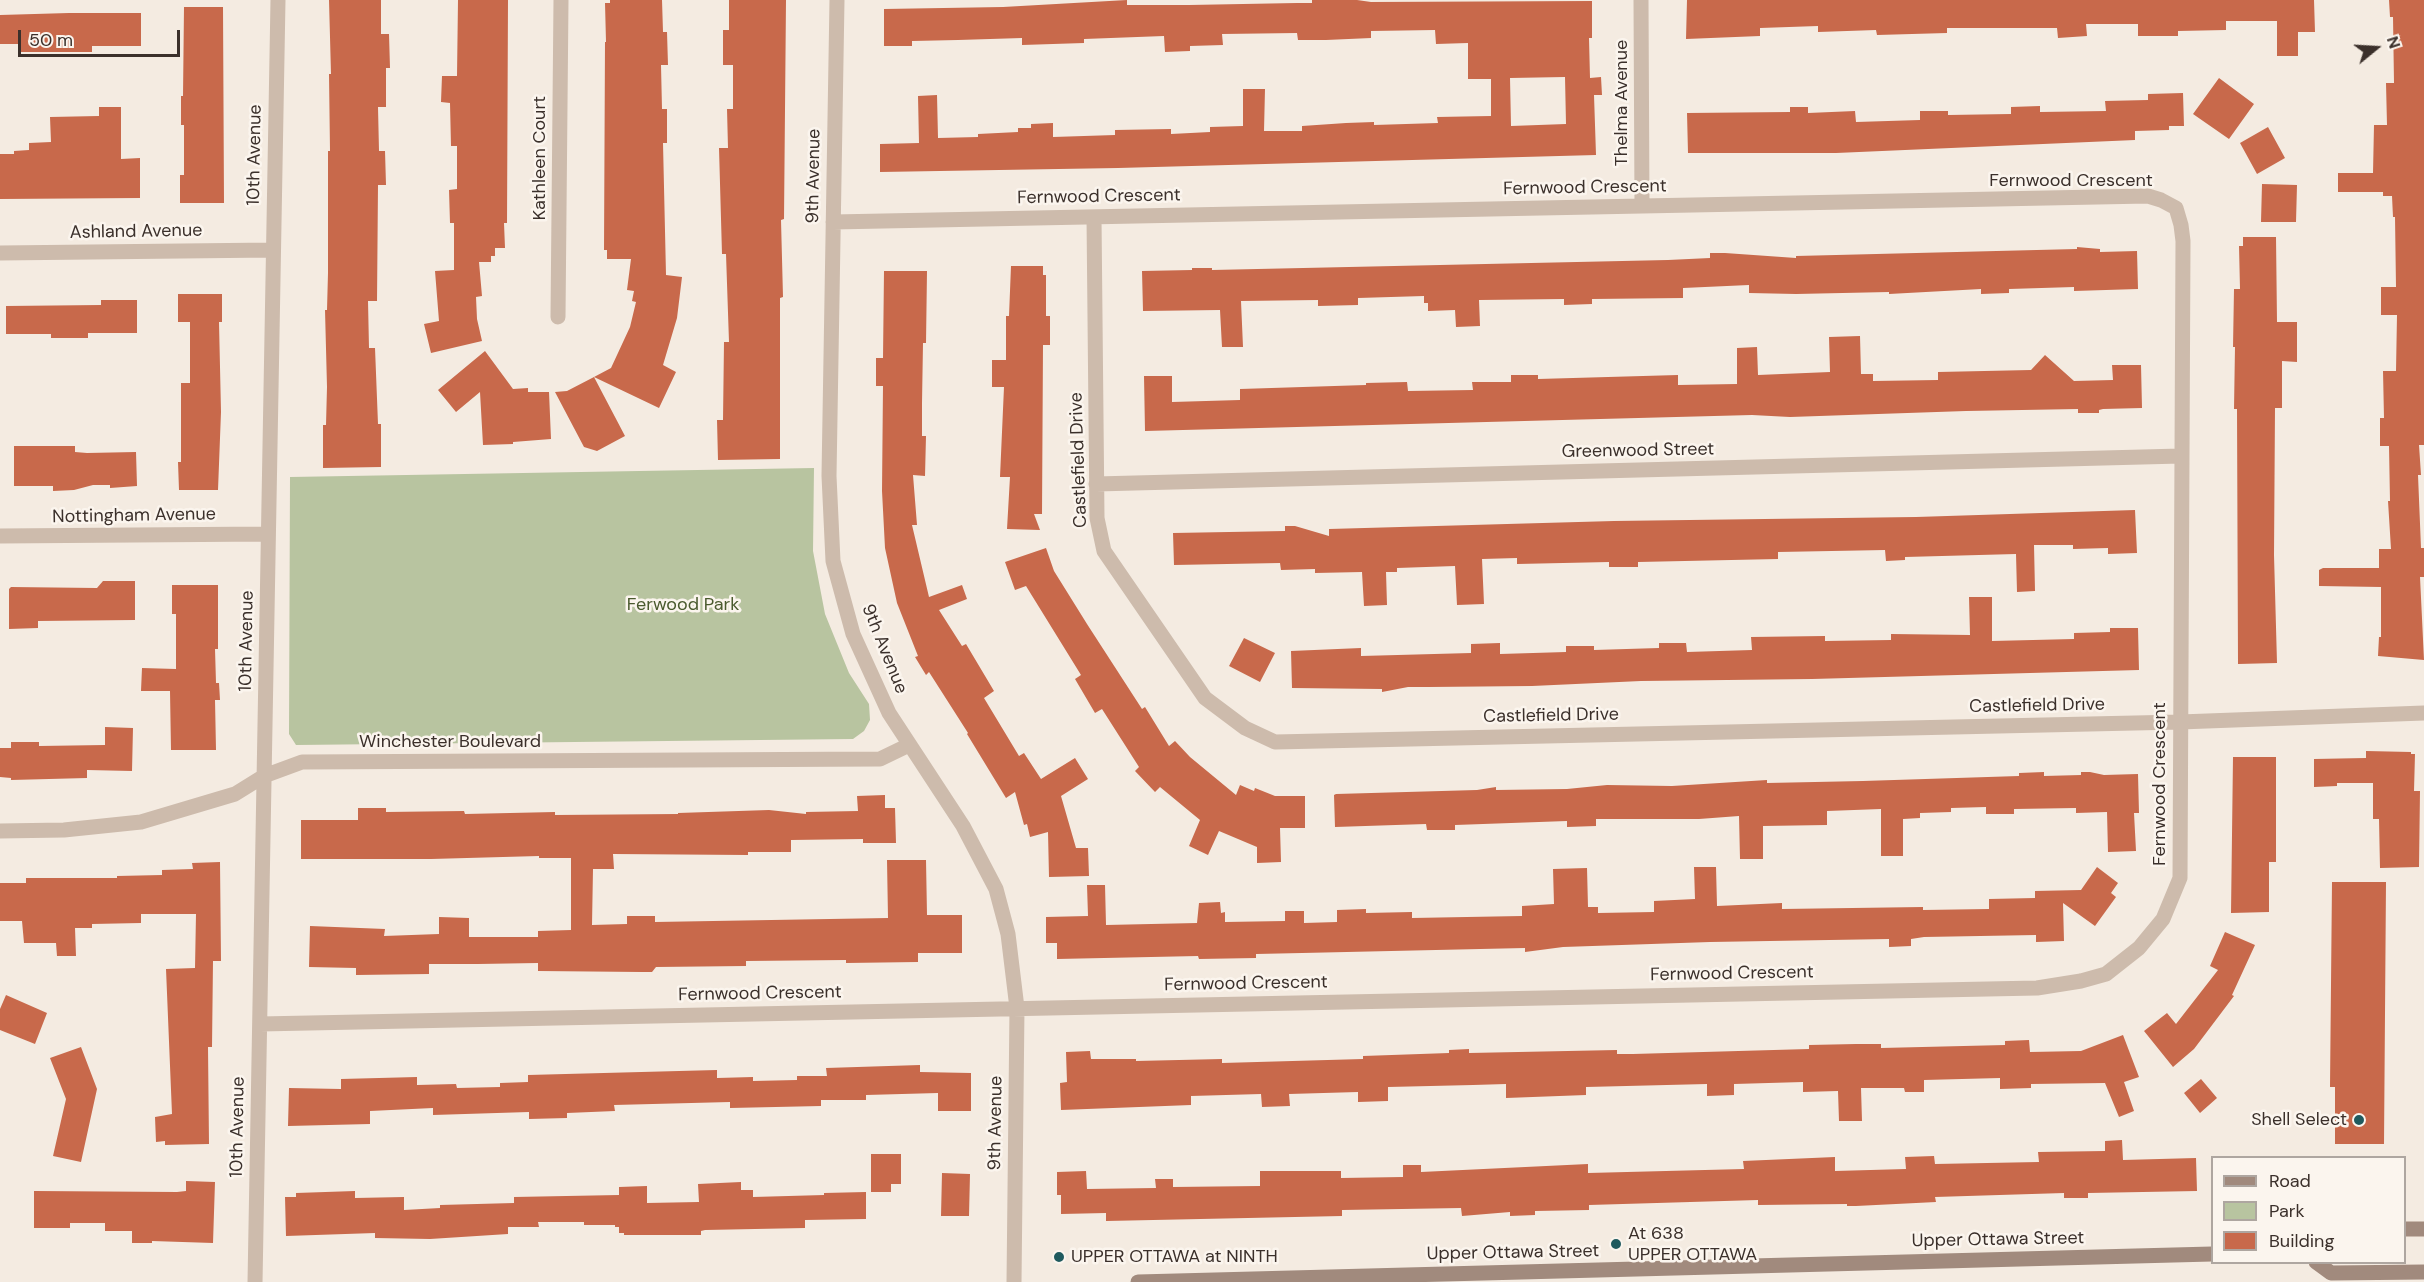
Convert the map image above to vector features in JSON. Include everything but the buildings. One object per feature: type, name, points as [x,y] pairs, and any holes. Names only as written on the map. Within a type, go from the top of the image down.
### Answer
[{"type":"main road","points":[[2406,1229],[2424,1229]]},
{"type":"main road","name":"Upper Ottawa Street","points":[[1138,1282],[2211,1254]]},
{"type":"main road","points":[[2318,1264],[2331,1273],[2424,1272]]},
{"type":"street","name":"10th Avenue","points":[[255,1282],[278,0]]},
{"type":"street","name":"Kathleen Court","points":[[558,317],[561,0]]},
{"type":"street","name":"9th Avenue","points":[[837,0],[829,476],[833,561],[853,634],[889,713],[963,826],[996,889],[1008,934],[1017,1008],[1014,1282]]},
{"type":"street","name":"Thelma Avenue","points":[[1641,0],[1642,206]]},
{"type":"street","name":"Fernwood Crescent","points":[[260,1024],[2037,988],[2081,981],[2106,974],[2139,948],[2163,920],[2180,878],[2181,225],[2176,208],[2161,200],[2148,196],[833,222]]},
{"type":"street","name":"Castlefield Drive","points":[[1094,217],[1097,518],[1104,551],[1205,698],[1245,728],[1275,742],[2180,722],[2424,713]]},
{"type":"street","name":"Ashland Avenue","points":[[0,253],[273,250]]},
{"type":"street","name":"Greenwood Street","points":[[1096,484],[2181,456]]},
{"type":"street","name":"Nottingham Avenue","points":[[0,536],[268,534]]},
{"type":"street","name":"Winchester Boulevard","points":[[0,831],[63,830],[141,822],[235,794],[264,776],[302,762],[880,759],[909,745]]},
{"type":"green space","name":"Ferwood Park","points":[[814,468],[813,551],[825,614],[849,673],[869,704],[870,720],[864,731],[853,739],[296,745],[289,734],[290,477]]},
{"type":"place","name":"Shell Select","points":[[2359,1120]]},
{"type":"place","name":"At 638 UPPER OTTAWA","points":[[1616,1244]]},
{"type":"place","name":"UPPER OTTAWA at NINTH","points":[[1059,1257]]}]
